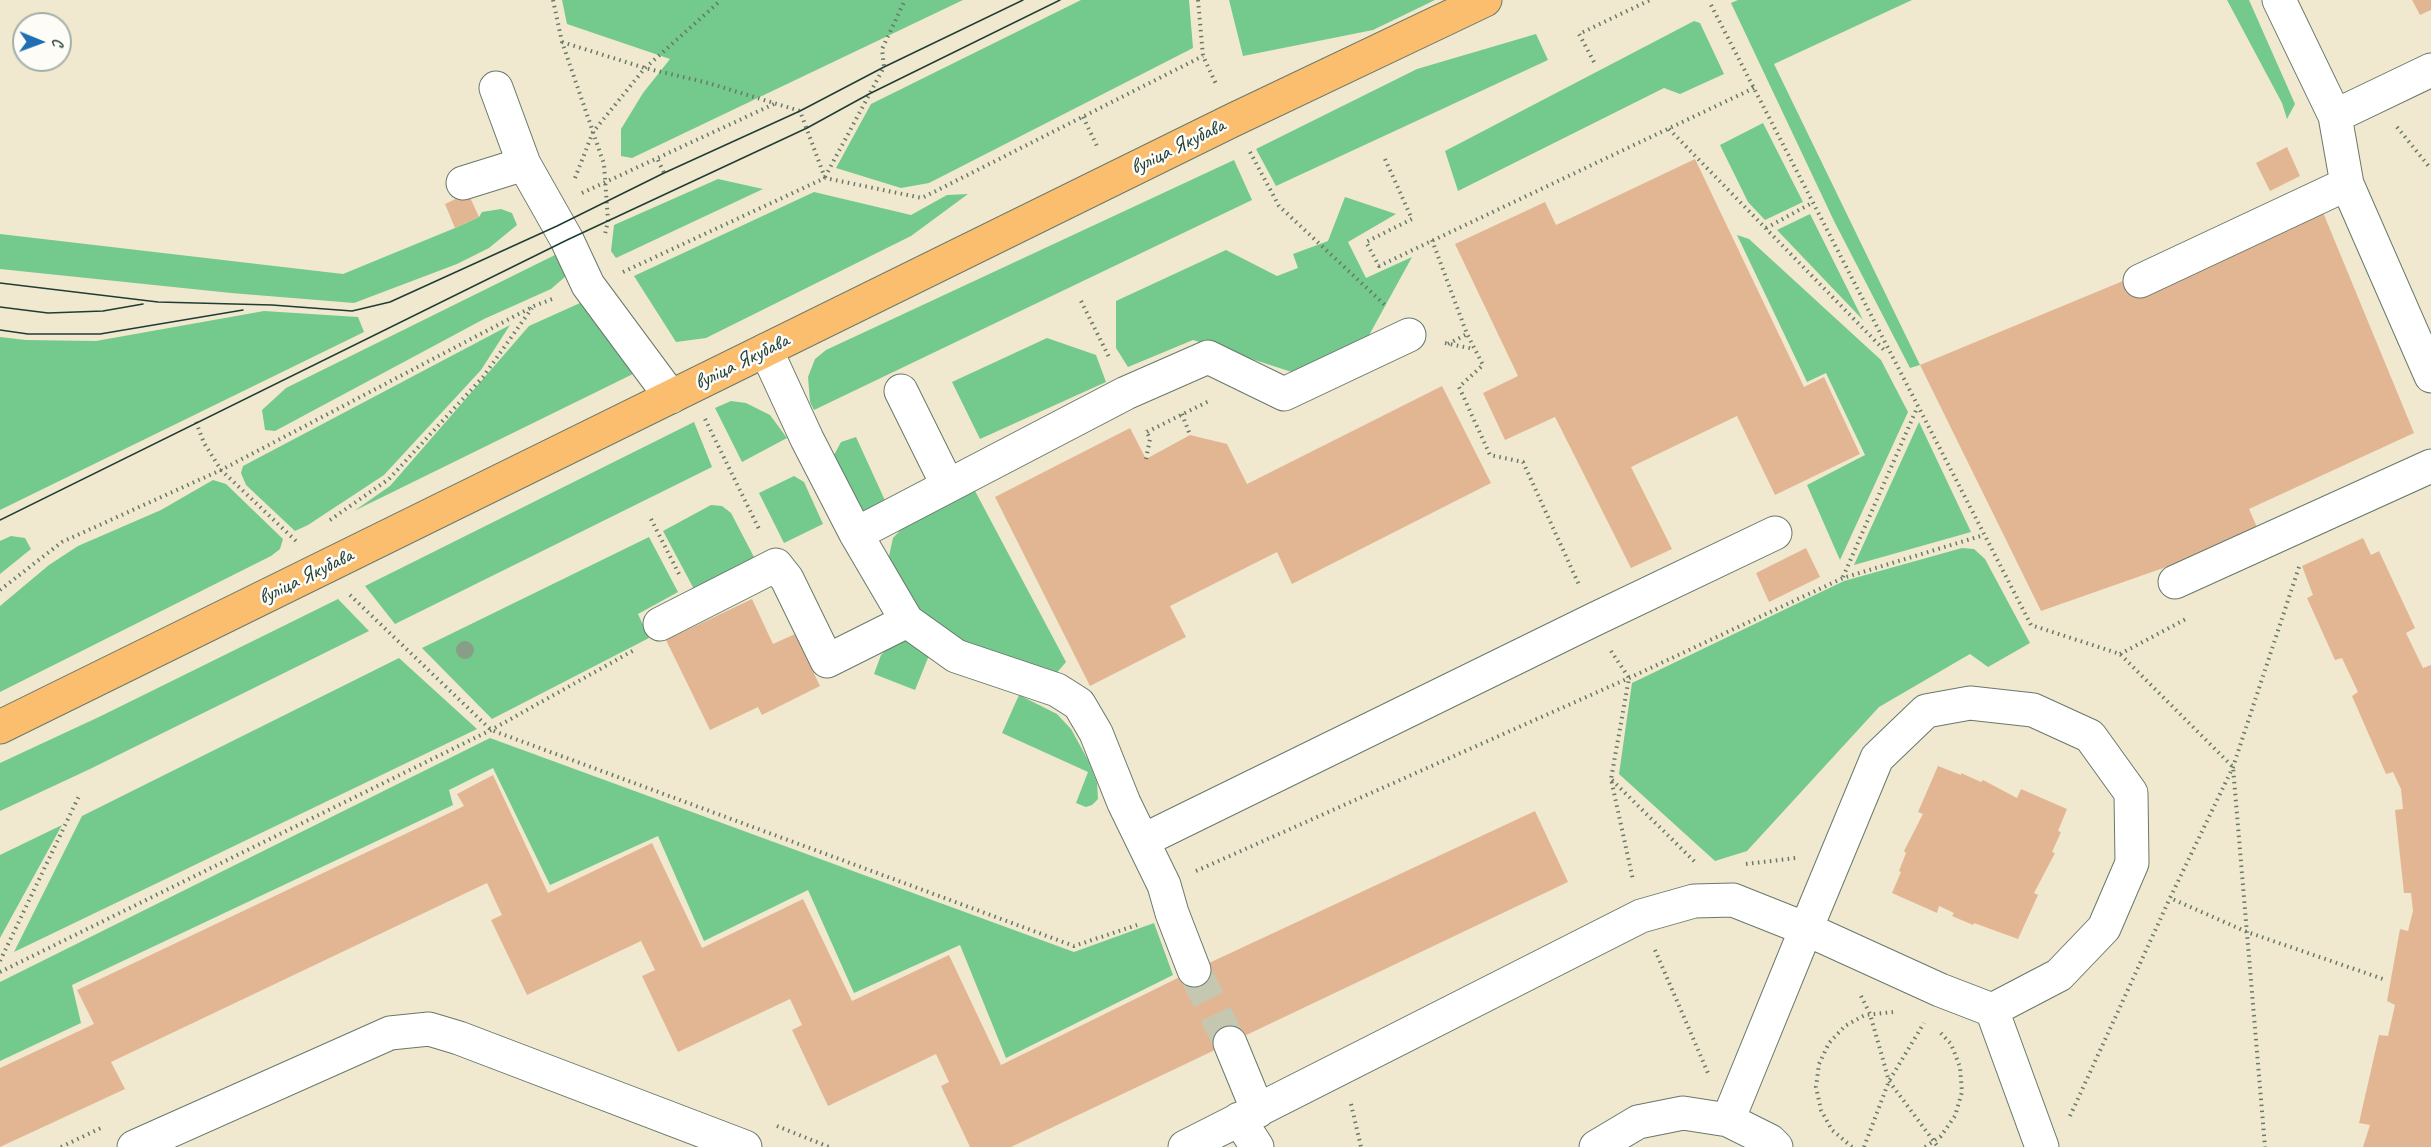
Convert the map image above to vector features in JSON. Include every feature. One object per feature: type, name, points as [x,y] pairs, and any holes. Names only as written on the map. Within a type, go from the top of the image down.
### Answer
[{"type":"main road","name":"вуліца Якубава","points":[[0,727],[1223,125],[1485,0]]},
{"type":"lane","points":[[2279,0],[2335,116],[2347,184],[2431,376]]},
{"type":"lane","points":[[2335,116],[2431,70]]},
{"type":"lane","points":[[496,88],[524,164],[567,240],[588,285],[671,397]]},
{"type":"lane","points":[[463,183],[524,164]]},
{"type":"lane","points":[[2140,281],[2347,184]]},
{"type":"lane","points":[[856,534],[1126,393],[1208,357],[1284,394],[1409,335]]},
{"type":"lane","points":[[766,350],[807,439],[856,534],[907,621],[956,656],[1057,690],[1079,704],[1096,732],[1124,803],[1143,840],[1194,970]]},
{"type":"lane","points":[[901,391],[948,486]]},
{"type":"lane","points":[[2256,524],[2431,444]]},
{"type":"lane","points":[[2175,582],[2431,466]]},
{"type":"lane","points":[[1143,840],[1775,533]]},
{"type":"lane","points":[[652,634],[776,565],[787,579],[827,661],[907,621]]},
{"type":"lane","points":[[1185,1147],[1641,916],[1694,902],[1733,900],[1806,929],[1940,990],[1992,1010],[2059,975],[2104,928],[2132,863],[2131,794],[2090,736],[2033,710],[1970,703],[1926,711],[1877,758],[1806,929],[1728,1120]]},
{"type":"lane","points":[[1992,1010],[2042,1147]]},
{"type":"lane","points":[[134,1147],[390,1033],[429,1029],[459,1038],[745,1147]]},
{"type":"lane","points":[[1230,1043],[1257,1147]]},
{"type":"lane","points":[[1596,1147],[1638,1122],[1683,1113],[1728,1120],[1770,1141],[1776,1147]]},
{"type":"path","points":[[553,0],[562,42],[604,164],[608,221],[597,269],[588,285]]},
{"type":"path","points":[[574,181],[593,132],[645,68],[721,0]]},
{"type":"path","points":[[0,590],[62,542],[221,470],[534,306],[588,285],[603,283],[825,178],[884,67],[882,49],[905,0]]},
{"type":"path","points":[[825,178],[922,198],[1203,56],[1198,0]]},
{"type":"path","points":[[1594,62],[1579,34],[1650,0]]},
{"type":"path","points":[[1710,5],[2031,625],[2120,654],[2233,767],[2265,1147]]},
{"type":"path","points":[[562,42],[645,68],[708,83],[800,111],[825,178]]},
{"type":"path","points":[[1385,159],[1412,219],[1366,242],[1379,266],[1754,88]]},
{"type":"path","points":[[2374,98],[2431,169]]},
{"type":"path","points":[[576,196],[658,160],[775,103]]},
{"type":"path","points":[[1669,129],[1891,356]]},
{"type":"path","points":[[658,160],[664,173]]},
{"type":"path","points":[[1766,228],[1812,204]]},
{"type":"path","points":[[1279,206],[1400,319],[1409,335],[1474,349]]},
{"type":"path","points":[[1432,240],[1474,349],[1483,366],[1459,387],[1490,455],[1523,462],[1594,619]]},
{"type":"path","points":[[1081,301],[1112,363]]},
{"type":"path","points":[[325,524],[389,479],[483,377],[534,306]]},
{"type":"path","points":[[1843,578],[1917,407]]},
{"type":"path","points":[[1182,414],[1190,435]]},
{"type":"path","points":[[196,422],[204,443],[221,470]]},
{"type":"path","points":[[1146,459],[1150,439]]},
{"type":"path","points":[[735,478],[776,565]]},
{"type":"path","points":[[397,642],[491,730],[1074,946],[1629,678],[1843,578],[1984,535]]},
{"type":"path","points":[[297,543],[307,537]]},
{"type":"path","points":[[2066,1125],[2233,767],[2302,558]]},
{"type":"path","points":[[0,972],[491,730],[652,634]]},
{"type":"path","points":[[1611,779],[1701,868]]},
{"type":"path","points":[[0,961],[79,796]]},
{"type":"path","points":[[1736,865],[1838,854]]},
{"type":"path","points":[[2170,898],[2247,932],[2386,980]]},
{"type":"path","points":[[1860,993],[1870,1014],[1889,1081],[1938,1147]]},
{"type":"path","points":[[1852,1147],[1832,1130],[1821,1110],[1816,1087],[1819,1064],[1829,1042],[1845,1026],[1870,1014],[1889,1011],[1900,1013]]},
{"type":"path","points":[[1918,1018],[1934,1026],[1951,1044],[1960,1067],[1962,1092],[1955,1116],[1941,1136],[1925,1147]]},
{"type":"path","points":[[1864,1147],[1889,1081],[1925,1022]]},
{"type":"path","points":[[1359,1141],[1361,1147]]},
{"type":"green space","points":[[562,0],[963,0],[632,158],[621,156],[621,129],[643,93],[670,59],[567,24]]},
{"type":"green space","points":[[1081,0],[1189,0],[1193,48],[929,183],[901,188],[836,168],[871,104]]},
{"type":"green space","points":[[1229,0],[1435,0],[1373,30],[1243,56]]},
{"type":"green space","points":[[1738,0],[1912,0],[1774,64],[1920,365],[1910,368],[1834,221],[1731,3]]},
{"type":"green space","points":[[2227,0],[2249,0],[2295,104],[2287,119],[2282,103]]},
{"type":"green space","points":[[1694,21],[1700,23],[1724,74],[1680,94],[1664,88],[1458,191],[1445,151]]},
{"type":"green space","points":[[1536,34],[1548,60],[1276,186],[1256,149],[1417,69]]},
{"type":"green space","points":[[1763,123],[1803,202],[1765,220],[1748,202],[1720,145]]},
{"type":"green space","points":[[1234,160],[1252,200],[814,410],[810,402],[808,377],[815,359],[826,350]]},
{"type":"green space","points":[[718,179],[763,189],[616,258],[611,251],[614,225]]},
{"type":"green space","points":[[814,192],[911,215],[947,195],[968,194],[911,236],[706,338],[676,342],[634,276]]},
{"type":"green space","points":[[1345,197],[1396,214],[1348,242],[1366,278],[1412,257],[1367,339],[1301,375],[1193,340],[1128,367],[1116,348],[1116,301],[1226,250],[1277,276],[1298,268],[1293,254],[1328,241]]},
{"type":"green space","points":[[501,209],[512,213],[517,225],[489,248],[457,264],[354,303],[231,293],[0,269],[0,234],[343,274],[455,228],[479,217],[482,212]]},
{"type":"green space","points":[[1810,214],[1863,320],[1777,230]]},
{"type":"green space","points":[[1737,235],[1749,239],[1881,360],[1908,412],[1840,560],[1807,485],[1865,455],[1826,373],[1807,382]]},
{"type":"green space","points":[[559,253],[566,276],[551,289],[484,319],[275,431],[265,430],[262,410],[286,388]]},
{"type":"green space","points":[[580,303],[637,372],[354,511],[390,486],[529,326]]},
{"type":"green space","points":[[264,311],[358,317],[364,332],[0,510],[0,337],[26,340],[96,341]]},
{"type":"green space","points":[[510,325],[481,370],[384,475],[308,525],[295,531],[246,485],[241,473],[243,466]]},
{"type":"green space","points":[[1047,338],[1096,355],[1106,382],[980,439],[952,382]]},
{"type":"green space","points":[[731,401],[746,403],[770,415],[787,438],[742,462],[715,408]]},
{"type":"green space","points":[[694,422],[712,467],[395,624],[365,586]]},
{"type":"green space","points":[[1919,422],[1971,532],[1854,565]]},
{"type":"green space","points":[[856,437],[888,507],[871,516],[859,512],[834,455],[841,442]]},
{"type":"green space","points":[[794,476],[804,482],[823,524],[784,543],[759,493]]},
{"type":"green space","points":[[213,480],[226,484],[283,539],[280,549],[271,556],[0,692],[0,606],[49,565],[78,546],[161,510]]},
{"type":"green space","points":[[975,491],[1066,662],[1054,676],[937,633],[915,610],[895,574],[889,556],[893,538],[910,520]]},
{"type":"green space","points":[[711,505],[722,506],[731,513],[755,559],[695,591],[663,531]]},
{"type":"green space","points":[[11,536],[25,538],[31,549],[0,574],[0,541]]},
{"type":"green space","points":[[649,537],[678,592],[638,614],[649,638],[492,719],[422,648]]},
{"type":"green space","points":[[1962,548],[1974,549],[1985,559],[2030,643],[1988,667],[1970,654],[1879,707],[1747,851],[1715,861],[1619,774],[1632,683],[1844,581]]},
{"type":"green space","points":[[338,599],[369,631],[0,811],[0,763],[101,716]]},
{"type":"green space","points":[[902,639],[930,653],[915,690],[874,674],[881,655],[893,643]]},
{"type":"green space","points":[[399,658],[477,729],[14,952],[82,816]]},
{"type":"green space","points":[[1019,695],[1057,714],[1071,729],[1088,760],[1097,783],[1098,799],[1092,805],[1086,807],[1076,803],[1088,772],[1002,733]]},
{"type":"green space","points":[[490,738],[1074,952],[1154,923],[1173,975],[1006,1058],[960,945],[854,993],[808,890],[704,941],[658,836],[550,885],[493,768],[449,790],[453,805],[72,985],[81,1023],[0,1061],[0,982]]},
{"type":"green space","points":[[62,825],[0,938],[0,855]]},
{"type":"building","points":[[2412,0],[2431,0],[2431,10],[2420,15]]},
{"type":"building","points":[[2287,147],[2300,176],[2270,191],[2256,163]]},
{"type":"building","points":[[1695,159],[1804,387],[1824,377],[1860,454],[1775,495],[1737,416],[1631,467],[1672,549],[1631,568],[1555,417],[1505,440],[1483,393],[1518,376],[1455,244],[1545,202],[1556,225]]},
{"type":"building","points":[[468,193],[479,217],[455,228],[445,204]]},
{"type":"building","points":[[2322,210],[2414,433],[2249,509],[2260,534],[2041,611],[1920,365],[2135,276]]},
{"type":"building","points":[[1442,386],[1491,483],[1292,584],[1277,552],[1170,606],[1186,637],[1090,686],[995,497],[1130,428],[1146,459],[1190,435],[1227,444],[1247,484]]},
{"type":"building","points":[[2363,538],[2371,555],[2379,551],[2415,628],[2406,633],[2423,668],[2431,665],[2431,1147],[2363,1147],[2370,1125],[2359,1123],[2379,1035],[2388,1036],[2395,1005],[2387,1001],[2400,929],[2408,931],[2413,911],[2411,893],[2404,893],[2395,810],[2403,809],[2401,789],[2393,772],[2386,774],[2352,696],[2358,692],[2342,658],[2335,660],[2307,598],[2313,595],[2302,566]]},
{"type":"building","points":[[1806,548],[1820,577],[1769,602],[1756,573]]},
{"type":"building","points":[[752,599],[773,644],[795,634],[820,686],[762,715],[758,707],[710,730],[666,640]]},
{"type":"building","points":[[1938,766],[1981,782],[1983,780],[2017,798],[2021,789],[2067,809],[2058,831],[2061,832],[2052,852],[2055,853],[2034,893],[2038,895],[2018,939],[1974,923],[1973,925],[1952,916],[1954,913],[1939,906],[1937,913],[1892,893],[1901,872],[1899,871],[1906,853],[1904,851],[1923,814],[1918,812]]},
{"type":"building","points":[[493,775],[548,893],[652,843],[702,948],[803,899],[852,1001],[949,955],[1001,1065],[1194,970],[1535,811],[1568,882],[1011,1147],[970,1147],[941,1086],[949,1082],[936,1054],[828,1106],[792,1030],[802,1025],[790,999],[678,1052],[642,976],[655,970],[641,941],[527,995],[491,920],[502,915],[487,883],[111,1062],[125,1089],[0,1147],[0,1068],[94,1024],[77,990],[464,806],[457,794]]},
{"type":"tunnel","points":[[1194,970],[1230,1043]]},
{"type":"tram line","points":[[0,283],[158,302],[272,305],[352,311],[390,302],[800,111],[884,67],[1023,0]]},
{"type":"tram line","points":[[0,520],[567,240],[807,128],[869,94],[1060,0]]},
{"type":"tram line","points":[[0,307],[48,313],[103,311],[143,304]]},
{"type":"tram line","points":[[0,330],[28,334],[100,334],[243,310]]}]
